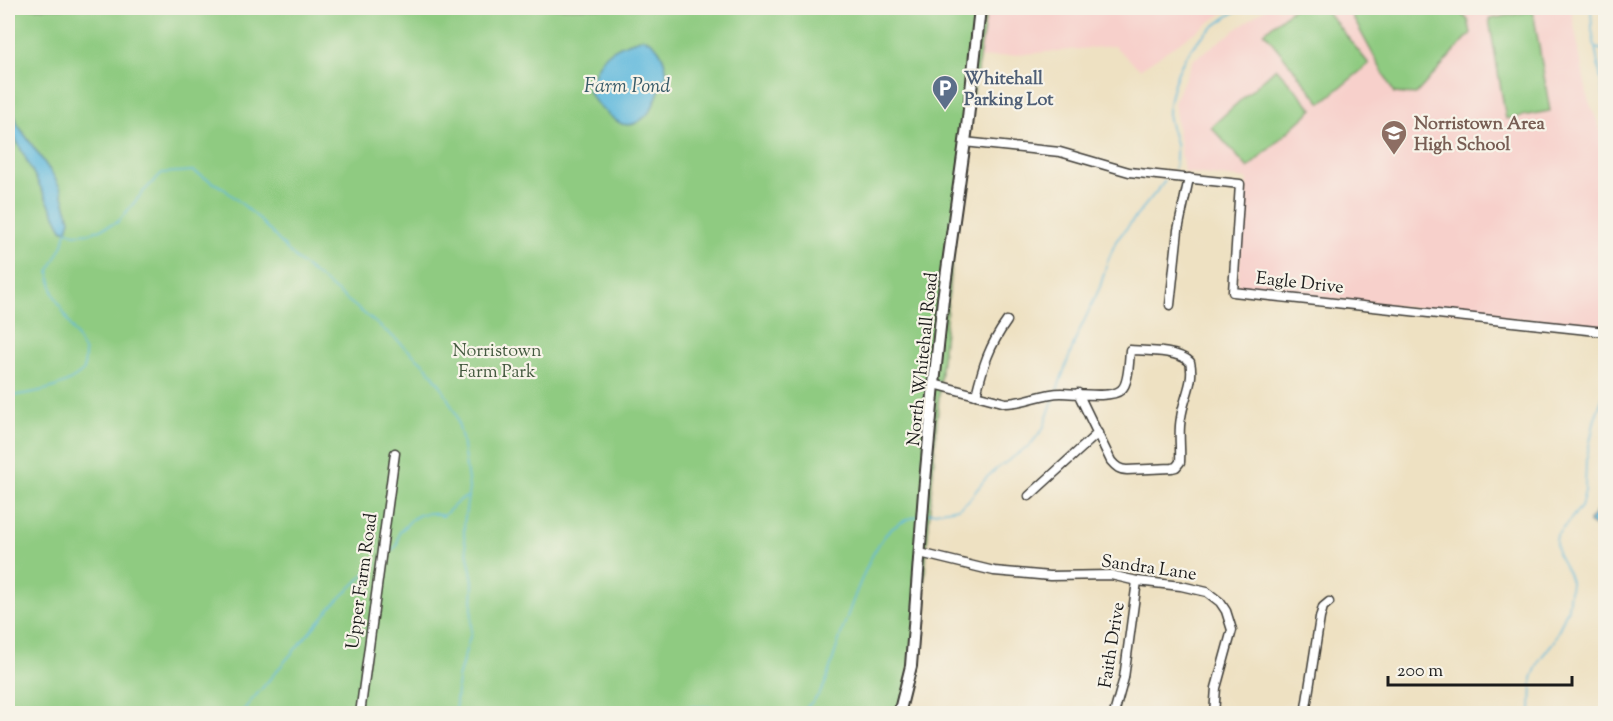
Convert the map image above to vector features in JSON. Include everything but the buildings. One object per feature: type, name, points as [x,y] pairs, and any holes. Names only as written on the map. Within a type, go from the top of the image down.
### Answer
[{"type":"main road","name":"North Whitehall Road","points":[[899,714],[911,666],[934,384],[980,8]]},
{"type":"street","name":"Eagle Drive","points":[[964,142],[1049,150],[1129,172],[1240,184],[1233,292],[1605,332]]},
{"type":"street","points":[[1170,305],[1178,231],[1189,178]]},
{"type":"street","points":[[976,395],[982,369],[995,338],[1007,321]]},
{"type":"street","points":[[934,384],[1006,403],[1018,403],[1058,393],[1078,393],[1106,394],[1118,393],[1125,384],[1130,350],[1174,354],[1186,358],[1192,368],[1190,386],[1180,419],[1180,462],[1172,468],[1121,470],[1116,467],[1078,393]]},
{"type":"street","points":[[1029,496],[1098,433]]},
{"type":"street","name":"Upper Farm Road","points":[[360,714],[395,453]]},
{"type":"street","name":"Sandra Lane","points":[[920,553],[993,571],[1050,576],[1111,575],[1200,590],[1213,596],[1226,611],[1233,630],[1216,688],[1214,714]]},
{"type":"street","name":"Faith Drive","points":[[1114,714],[1124,678],[1137,580]]},
{"type":"street","points":[[1305,714],[1320,618],[1323,607],[1329,602]]},
{"type":"street","points":[[1023,714],[1044,714]]},
{"type":"shaded area","points":[[987,8],[1231,8],[1140,69],[1114,46],[980,58]]},
{"type":"shaded area","name":"Norristown Area High School","points":[[1266,8],[1571,8],[1588,99],[1605,140],[1605,328],[1237,289],[1247,179],[1184,172],[1174,103],[1193,60]]},
{"type":"green space","name":"Norristown Farm Park","points":[[8,8],[987,8],[970,115],[953,250],[916,654],[901,713],[8,713]]},
{"type":"green space","points":[[1294,8],[1324,8],[1369,64],[1321,103],[1264,32]]},
{"type":"green space","points":[[1357,8],[1455,8],[1468,20],[1471,33],[1415,95],[1394,93],[1350,12]]},
{"type":"green space","points":[[1533,11],[1550,111],[1506,119],[1489,19]]},
{"type":"green space","points":[[1276,68],[1313,109],[1248,168],[1211,127]]},
{"type":"water","name":"Farm Pond","points":[[643,38],[649,40],[660,52],[667,74],[652,107],[643,119],[634,124],[622,124],[596,103],[588,86],[599,65],[611,51]]},
{"type":"water","points":[[8,66],[11,103],[18,125],[61,189],[70,220],[67,230],[61,227],[8,124]]},
{"type":"water","points":[[1605,445],[1606,528],[1603,528],[1596,527],[1589,521],[1604,500],[1603,452]]},
{"type":"waterway","points":[[1175,168],[1176,145],[1169,121],[1168,106],[1178,72],[1199,40],[1218,23],[1241,8]]},
{"type":"waterway","points":[[1591,8],[1592,30],[1606,109]]},
{"type":"waterway","points":[[1596,48],[1606,51]]},
{"type":"waterway","points":[[67,230],[74,234],[91,233],[118,222],[162,173],[193,171],[223,188],[256,216],[296,259],[426,366],[441,386],[456,414],[469,488],[464,536],[473,581],[471,633],[458,678],[455,714]]},
{"type":"waterway","points":[[1057,390],[1076,338],[1100,287],[1116,241],[1165,181]]},
{"type":"waterway","points":[[8,400],[13,396],[60,385],[84,370],[85,352],[53,293],[49,271],[63,245],[66,231]]},
{"type":"waterway","points":[[1531,714],[1532,678],[1540,659],[1554,641],[1568,608],[1571,582],[1557,553],[1557,535],[1581,507],[1585,491],[1586,461],[1595,418],[1604,394],[1602,352],[1606,343]]},
{"type":"waterway","points":[[928,513],[958,508],[968,501],[995,470],[1030,445],[1043,429],[1054,397]]},
{"type":"waterway","points":[[384,556],[397,546],[399,533],[412,519],[421,514],[431,513],[443,516],[460,500],[467,497]]},
{"type":"waterway","points":[[796,714],[813,701],[825,684],[850,608],[876,548],[894,527],[918,516]]},
{"type":"waterway","points":[[240,714],[333,605],[376,563]]},
{"type":"waterway","points":[[669,714],[687,707],[709,707],[753,714]]},
{"type":"place","name":"Whitehall Parking Lot","points":[[945,111]]},
{"type":"place","name":"Norristown Area High School","points":[[1394,156]]}]
